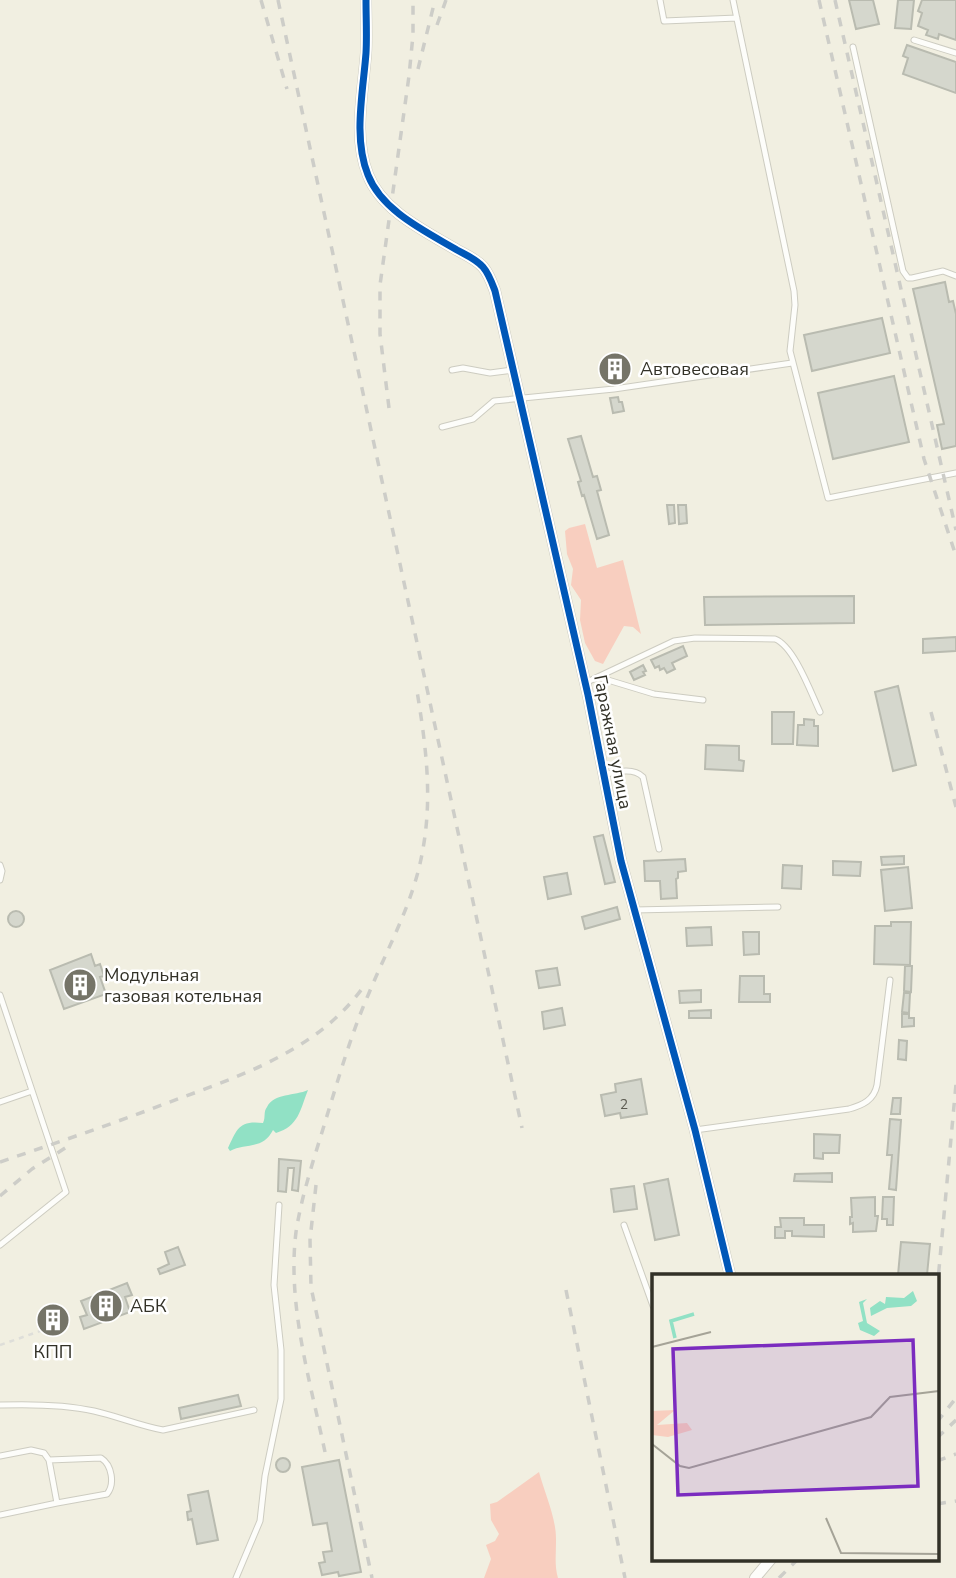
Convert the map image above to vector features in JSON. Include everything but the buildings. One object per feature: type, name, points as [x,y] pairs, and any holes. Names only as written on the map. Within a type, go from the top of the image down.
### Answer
[{"type":"street","name":"Гаражная улица","points":[[366,0],[361,133],[365,167],[369,179],[383,199],[401,215],[475,260],[488,275],[495,291],[634,910],[695,1130],[730,1274]]},
{"type":"street","points":[[755,1578],[770,1560]]},
{"type":"lane","points":[[660,0],[664,21],[737,18]]},
{"type":"lane","points":[[733,0],[794,291],[794,316],[790,337],[792,363],[828,498],[956,473]]},
{"type":"lane","points":[[914,40],[956,53]]},
{"type":"lane","points":[[853,47],[903,271],[908,278],[943,271],[956,276]]},
{"type":"lane","points":[[442,428],[473,419],[494,401],[614,388],[792,363]]},
{"type":"lane","points":[[452,370],[463,368],[490,373],[513,370]]},
{"type":"lane","points":[[606,377],[626,374]]},
{"type":"lane","points":[[585,683],[663,646],[684,639],[775,639],[789,649],[820,712]]},
{"type":"lane","points":[[598,677],[654,694],[703,700]]},
{"type":"lane","points":[[603,775],[632,771],[641,773],[659,849]]},
{"type":"lane","points":[[0,865],[0,880]]},
{"type":"lane","points":[[634,910],[778,907]]},
{"type":"lane","points":[[695,1130],[849,1109],[869,1100],[877,1085],[890,980]]},
{"type":"lane","points":[[0,995],[66,1192],[0,1245]]},
{"type":"lane","points":[[0,1102],[32,1091]]},
{"type":"lane","points":[[236,1578],[257,1534],[265,1476],[281,1399],[281,1350],[274,1285],[279,1205]]},
{"type":"lane","points":[[624,1225],[652,1303]]},
{"type":"lane","points":[[0,1405],[63,1406],[98,1412],[163,1430],[254,1410]]},
{"type":"lane","points":[[0,1456],[39,1450],[44,1453],[48,1460],[57,1503]]},
{"type":"lane","points":[[0,1515],[107,1494],[111,1488],[110,1468],[101,1458],[48,1460]]},
{"type":"path","points":[[0,1345],[49,1328]]},
{"type":"shaded area","points":[[585,524],[597,568],[623,560],[641,634],[633,627],[624,626],[603,664],[595,661],[585,643],[580,620],[581,600],[571,585],[573,569],[567,554],[565,531]]},
{"type":"shaded area","points":[[308,1090],[298,1116],[290,1126],[276,1133],[273,1130],[264,1141],[230,1151],[228,1148],[239,1128],[248,1123],[263,1123],[270,1102]]},
{"type":"shaded area","points":[[539,1472],[555,1527],[558,1578],[484,1578],[491,1559],[486,1545],[495,1541],[499,1534],[491,1520],[490,1504],[497,1502]]},
{"type":"railway","points":[[261,0],[287,89]]},
{"type":"railway","points":[[278,0],[522,1128]]},
{"type":"railway","points":[[389,408],[380,334],[380,285],[409,76],[413,0]]},
{"type":"railway","points":[[418,69],[435,0]]},
{"type":"railway","points":[[437,25],[446,0]]},
{"type":"railway","points":[[819,0],[924,459],[956,556]]},
{"type":"railway","points":[[835,0],[956,530]]},
{"type":"railway","points":[[325,1452],[297,1315],[294,1259],[296,1232],[309,1175],[346,1056],[418,872],[428,793],[417,691]]},
{"type":"railway","points":[[931,712],[956,807]]},
{"type":"railway","points":[[0,1162],[195,1093],[277,1058],[326,1026],[348,1006],[366,983]]},
{"type":"railway","points":[[939,1274],[956,1084]]},
{"type":"railway","points":[[0,1196],[32,1169],[70,1145]]},
{"type":"railway","points":[[316,1185],[310,1240],[311,1287],[372,1578]]},
{"type":"railway","points":[[566,1290],[625,1578]]},
{"type":"railway","points":[[939,1419],[956,1398]]},
{"type":"railway","points":[[939,1436],[956,1420]]},
{"type":"railway","points":[[939,1460],[956,1454]]},
{"type":"railway","points":[[939,1504],[956,1501]]},
{"type":"railway","points":[[779,1578],[797,1560]]},
{"type":"cycle path","points":[[366,0],[366,53],[360,131],[363,161],[375,188],[394,210],[477,262],[487,273],[495,291],[588,695],[621,861],[695,1130],[730,1274]]},
{"type":"place","name":"Автовесовая","points":[[615,369]]},
{"type":"place","name":"Модульная газовая котельная","points":[[80,985]]},
{"type":"place","name":"АБК","points":[[106,1306]]},
{"type":"place","name":"КПП","points":[[53,1320]]}]
